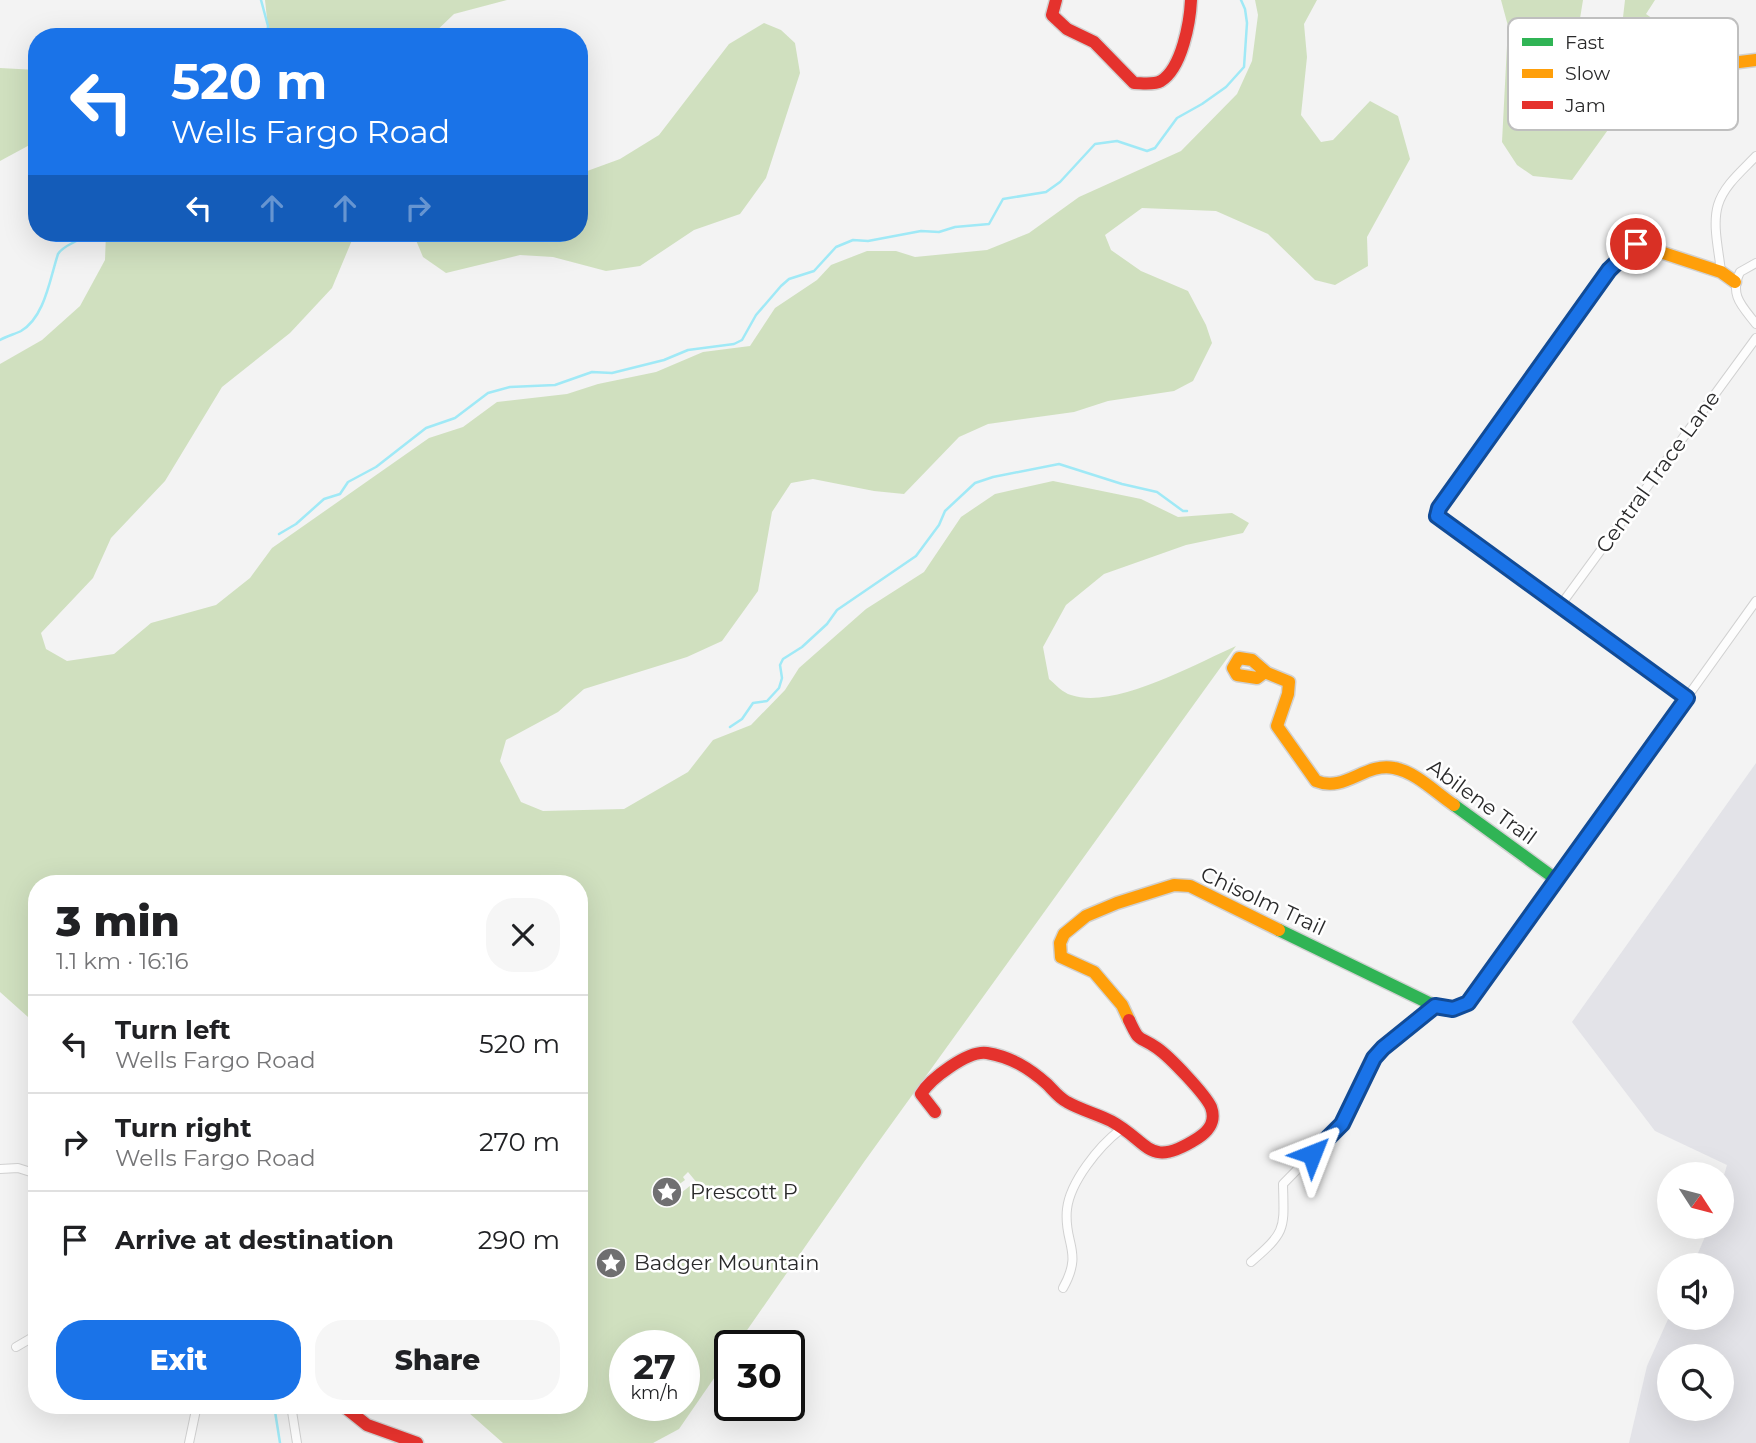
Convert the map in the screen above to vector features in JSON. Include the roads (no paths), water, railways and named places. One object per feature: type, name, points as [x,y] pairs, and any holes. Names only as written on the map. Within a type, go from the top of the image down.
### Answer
[{"type":"street","points":[[1056,0],[1052,15],[1067,29],[1094,42],[1134,83],[1154,84],[1163,80],[1182,51],[1191,16],[1191,0]]},
{"type":"street","points":[[1738,62],[1756,60]]},
{"type":"street","points":[[1721,272],[1716,229],[1718,204],[1731,183],[1756,156]]},
{"type":"street","points":[[1687,698],[1437,516],[1439,508],[1609,270],[1636,244],[1721,272],[1735,282]]},
{"type":"street","points":[[1756,263],[1740,272],[1735,282],[1736,299],[1756,324]]},
{"type":"street","name":"Central Trace Lane","points":[[1560,606],[1756,338]]},
{"type":"street","points":[[1251,1262],[1271,1245],[1283,1227],[1283,1184],[1342,1124],[1374,1058],[1435,1006],[1453,1009],[1468,1003],[1756,601]]},
{"type":"street","name":"Abilene Trail","points":[[1265,672],[1289,682],[1291,691],[1277,718],[1277,726],[1322,785],[1333,785],[1373,769],[1390,766],[1412,775],[1557,880]]},
{"type":"street","name":"Chisolm Trail","points":[[935,1112],[921,1094],[925,1086],[936,1075],[983,1052],[1012,1059],[1040,1078],[1065,1101],[1113,1122],[1145,1148],[1161,1153],[1178,1151],[1209,1130],[1213,1120],[1211,1108],[1203,1094],[1157,1048],[1136,1036],[1122,1005],[1094,972],[1061,957],[1060,943],[1066,930],[1081,919],[1174,885],[1190,886],[1435,1006]]},
{"type":"street","points":[[1063,1288],[1073,1264],[1066,1211],[1070,1194],[1098,1150],[1121,1130]]},
{"type":"street","points":[[0,1169],[19,1168],[28,1171]]},
{"type":"street","points":[[16,1347],[28,1339]]},
{"type":"street","points":[[189,1443],[195,1414]]},
{"type":"street","points":[[292,1414],[297,1443]]},
{"type":"street","points":[[353,1414],[367,1425],[418,1443]]},
{"type":"waterway","points":[[261,0],[268,28]]},
{"type":"waterway","points":[[279,534],[296,524],[324,499],[340,494],[348,482],[376,467],[426,428],[455,418],[488,393],[510,387],[555,385],[592,372],[612,373],[664,360],[688,350],[734,344],[742,340],[756,315],[781,286],[789,279],[814,271],[836,247],[853,240],[868,241],[921,231],[939,232],[955,227],[989,224],[1003,199],[1046,192],[1060,182],[1095,144],[1117,141],[1147,151],[1155,148],[1177,118],[1226,87],[1244,67],[1247,23],[1241,0]]},
{"type":"waterway","points":[[0,340],[21,331],[36,316],[46,296],[58,254],[74,242]]},
{"type":"waterway","points":[[730,727],[742,719],[753,703],[767,701],[779,688],[782,678],[780,665],[783,659],[802,647],[827,624],[837,610],[916,556],[939,525],[945,511],[975,483],[1059,464],[1157,492],[1183,511],[1187,511]]},
{"type":"waterway","points":[[275,1414],[280,1443]]},
{"type":"place","name":"Prescott P","points":[[667,1192]]},
{"type":"place","name":"Badger Mountain","points":[[611,1263]]}]
